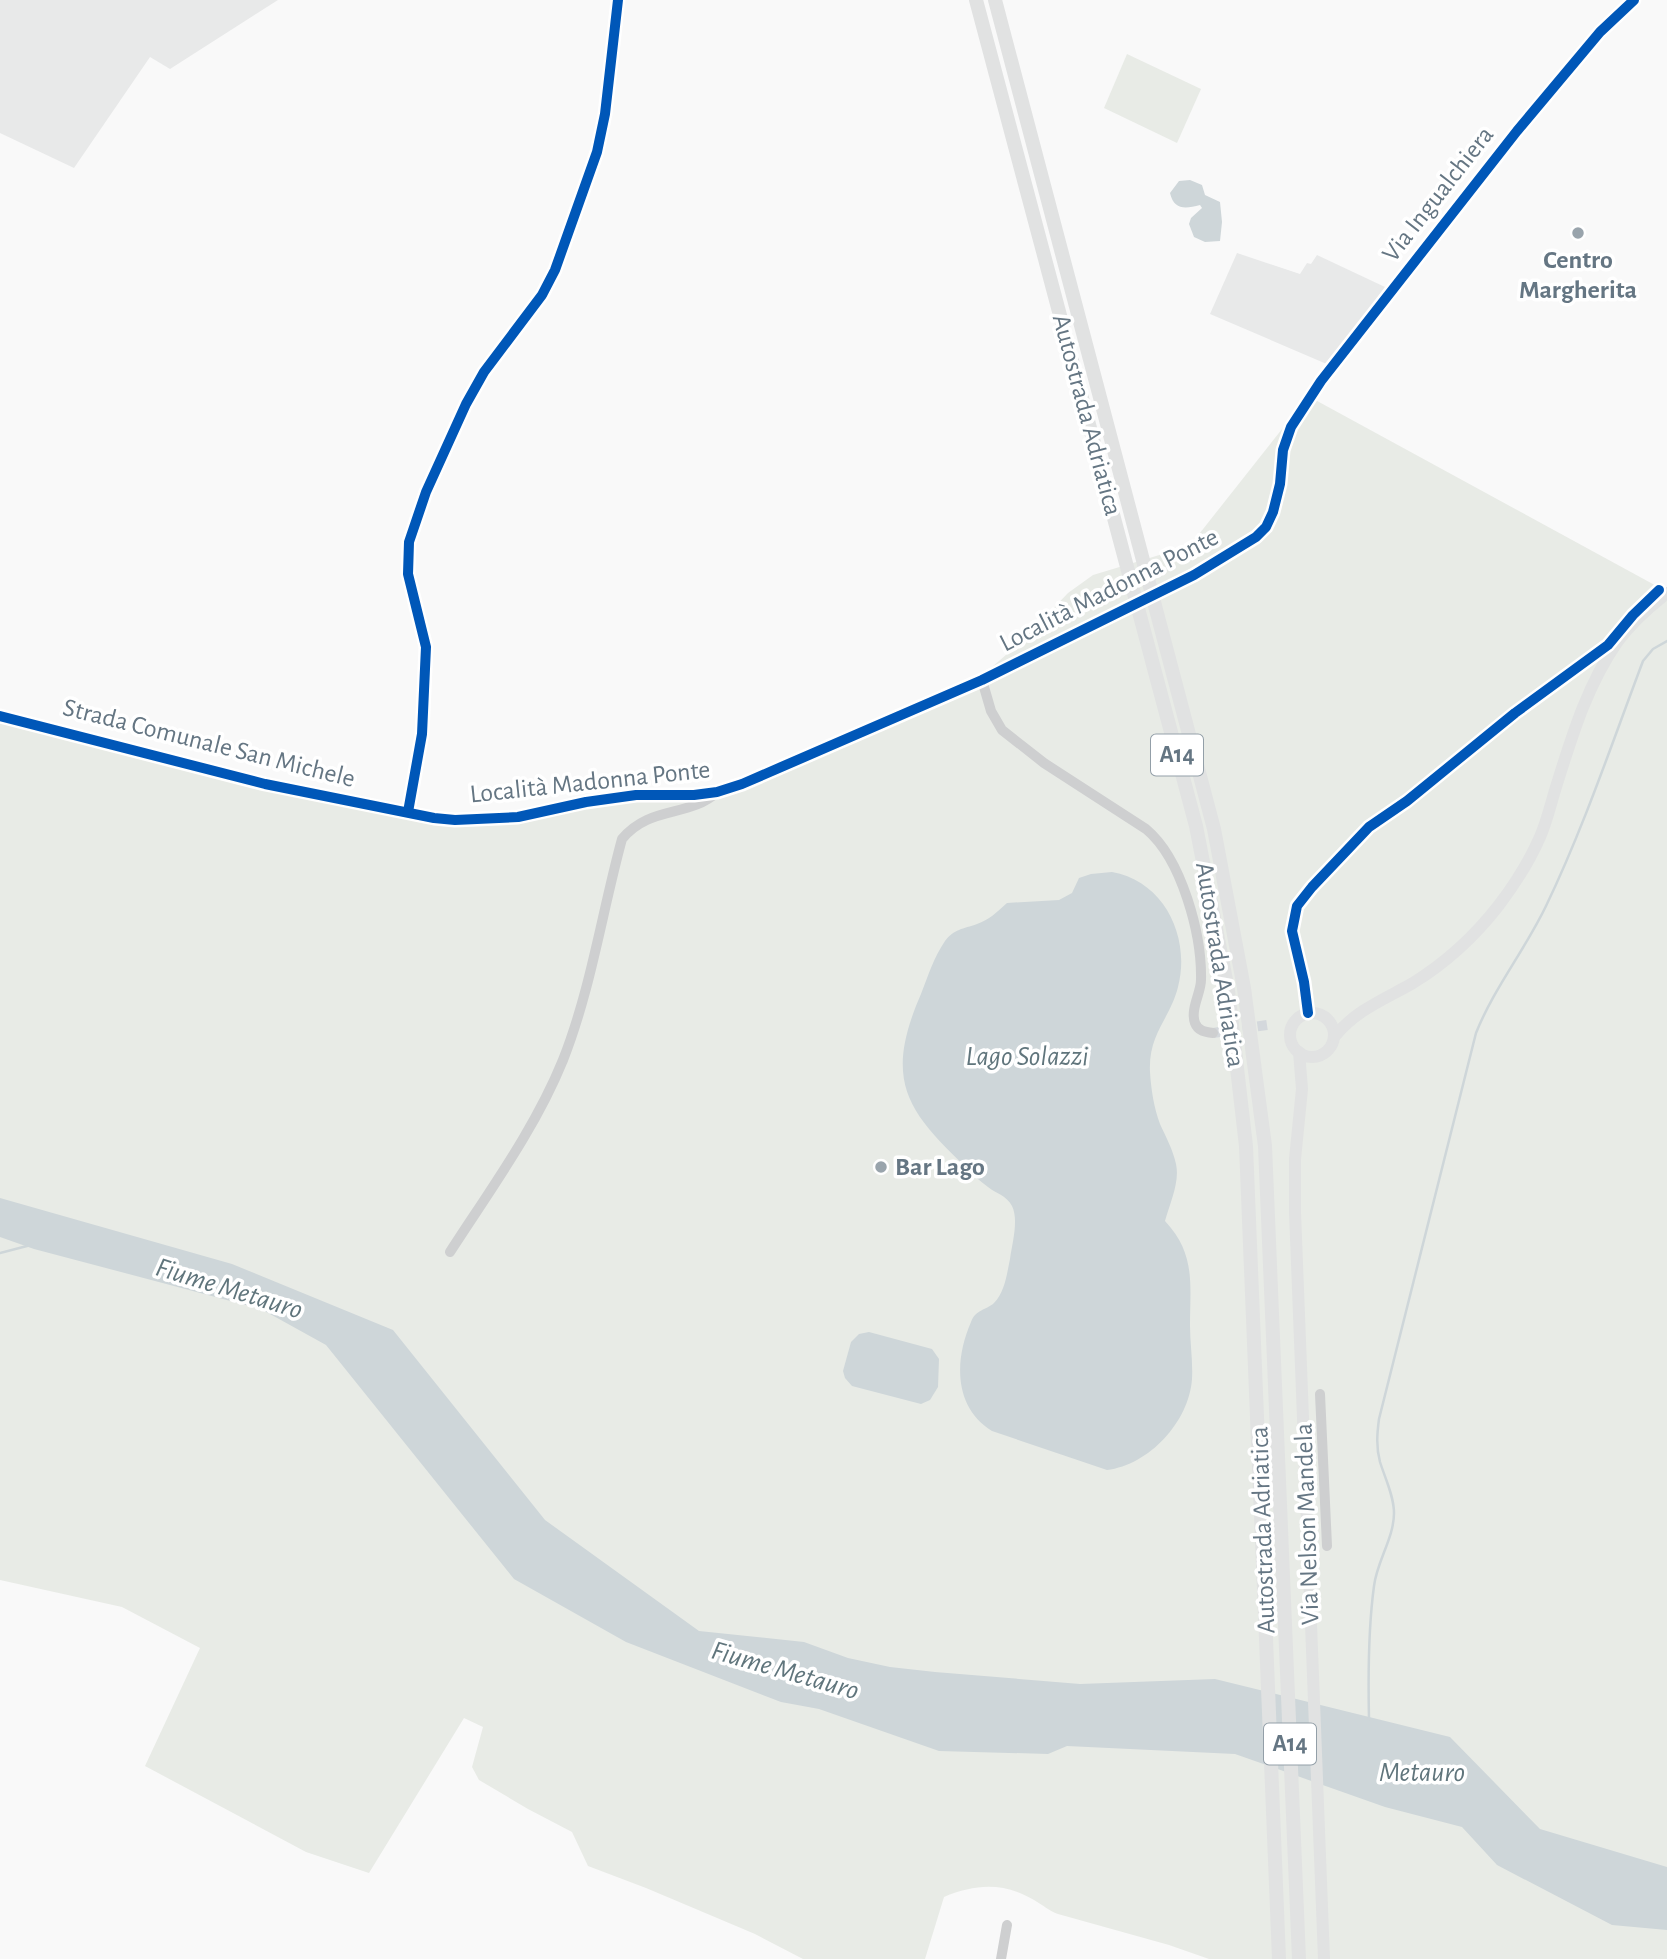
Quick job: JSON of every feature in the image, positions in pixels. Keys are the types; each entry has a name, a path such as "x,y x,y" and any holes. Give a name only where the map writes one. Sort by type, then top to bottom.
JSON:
{"highway":[{"name":"Autostrada Adriatica","path":"976,0 1196,826 1228,990 1246,1146 1279,1959"},
{"name":"Autostrada Adriatica","path":"995,0 1214,829 1244,988 1265,1146 1298,1959"}],"main road":[{"path":"1335,1036 1333,1025 1326,1017 1317,1013 1308,1013 1298,1018 1291,1027 1292,1044 1299,1052 1308,1057 1319,1056 1332,1046 1335,1036 1346,1021 1451,957 1477,932 1499,905 1522,872 1541,835 1572,738 1596,678 1618,641 1663,591"},
{"path":"1326,1017 1360,1011"},
{"name":"Via Nelson Mandela","path":"1299,1052 1303,1089 1295,1159 1295,1212 1324,1959"},
{"name":"Via Nelson Mandela","path":"1303,1089 1319,1056"}],"street":[{"path":"408,812 422,734 426,660 426,647 408,574 409,542 426,492 466,404 484,372 542,295 555,270 597,152 605,114 618,0"},
{"name":"Via Ingualchiera","path":"1291,427 1321,380 1511,139 1600,32 1634,0"},
{"name":"Località Madonna Ponte","path":"408,812 455,820 518,817 586,802 636,795 694,795 717,792 742,784 982,680 1194,575 1255,537 1265,527 1273,512 1280,484 1283,450 1291,427"},
{"path":"1308,1013 1302,971 1292,931 1297,906 1312,887 1369,827 1407,801 1515,713 1608,645 1633,615 1663,591"},
{"path":"982,680 991,710 1002,730 1044,763 1137,822 1156,838 1168,855 1192,916 1200,952 1202,983 1194,1015 1196,1024 1199,1029 1213,1033"},
{"name":"Strada Comunale San Michele","path":"0,716 265,784 408,812"},
{"name":"Località Madonna Ponte","path":"450,1252 531,1126 564,1058 583,997 622,839 631,828 643,820 696,805 717,792"},
{"path":"1320,1394 1327,1546"},
{"path":"1001,1959 1007,1924"}],"shaded area":[{"path":"0,0 278,0 170,69 150,57 74,168 0,133"},
{"path":"1127,54 1201,89 1177,143 1104,108"},
{"path":"1237,253 1300,274 1307,263 1311,264 1317,255 1385,287 1329,365 1210,314"},
{"path":"1308,396 1662,589 1667,597 1667,1959 1209,1959 1058,1914 1011,1890 978,1887 944,1897 925,1959 803,1959 755,1934 588,1866 572,1832 479,1780 472,1767 483,1727 464,1718 369,1873 306,1852 145,1766 200,1648 122,1607 0,1580 0,718 245,778 459,823 581,801 731,789 977,680 1022,641 1068,593 1093,575 1176,550 1196,538"}],"water":[{"path":"1190,180 1202,185 1205,195 1220,202 1220,241 1205,242 1194,237 1189,224 1191,218 1202,208 1200,205 1181,207 1172,199 1170,193 1179,181"},
{"name":"Lago Solazzi","path":"1112,872 1130,877 1159,899 1177,931 1180,949 1178,987 1152,1047 1150,1072 1156,1112 1177,1171 1176,1185 1165,1221 1175,1233 1187,1258 1192,1379 1183,1411 1164,1439 1138,1460 1107,1470 992,1431 979,1421 970,1409 961,1382 960,1367 965,1337 973,1318 998,1299 1003,1288 1013,1239 1014,1212 1007,1199 978,1179 929,1129 907,1091 903,1071 904,1049 910,1024 934,960 948,937 985,920 1007,903 1059,900 1072,893 1079,878"},
{"path":"0,1198 232,1264 393,1330 545,1520 699,1631 804,1642 848,1658 890,1667 935,1672 1080,1684 1215,1679 1450,1737 1540,1829 1667,1867 1667,1930 1612,1925 1497,1865 1462,1827 1385,1807 1235,1754 1067,1746 1048,1754 939,1751 819,1709 781,1702 626,1642 514,1579 326,1345 261,1309 34,1249 0,1237"},
{"path":"869,1332 932,1349 939,1359 938,1387 930,1400 921,1404 852,1386 843,1371 851,1342 859,1334"}],"waterway":[{"path":"1369,1719 1369,1652 1374,1586 1394,1513 1379,1456 1379,1419 1476,1033 1483,1016 1538,922 1560,876 1643,661 1653,649 1667,641"},
{"path":"0,1253 27,1246"}],"tunnel":[{"path":"1213,1033 1267,1025"}],"cycle path":[{"path":"408,812 422,734 426,647 408,574 409,542 426,492 466,404 484,372 542,295 555,270 597,152 605,114 618,0"},
{"path":"0,716 265,784 455,820 518,817 586,802 636,795 694,795 717,792 742,784 982,680 1194,575 1256,537 1266,527 1273,512 1280,484 1283,450 1291,427 1321,381 1517,131 1600,32 1634,0"},
{"path":"1308,1013 1292,931 1297,906 1312,887 1369,827 1407,801 1515,713 1608,645 1659,590"}],"place":[{"name":"Centro Margherita","path":"1578,233"},
{"name":"Bar Lago","path":"881,1167"}],"water label":[{"name":"Fiume Metauro","path":"229,1289"},
{"name":"Fiume Metauro","path":"785,1671"},
{"name":"Metauro","path":"1422,1773"}]}
